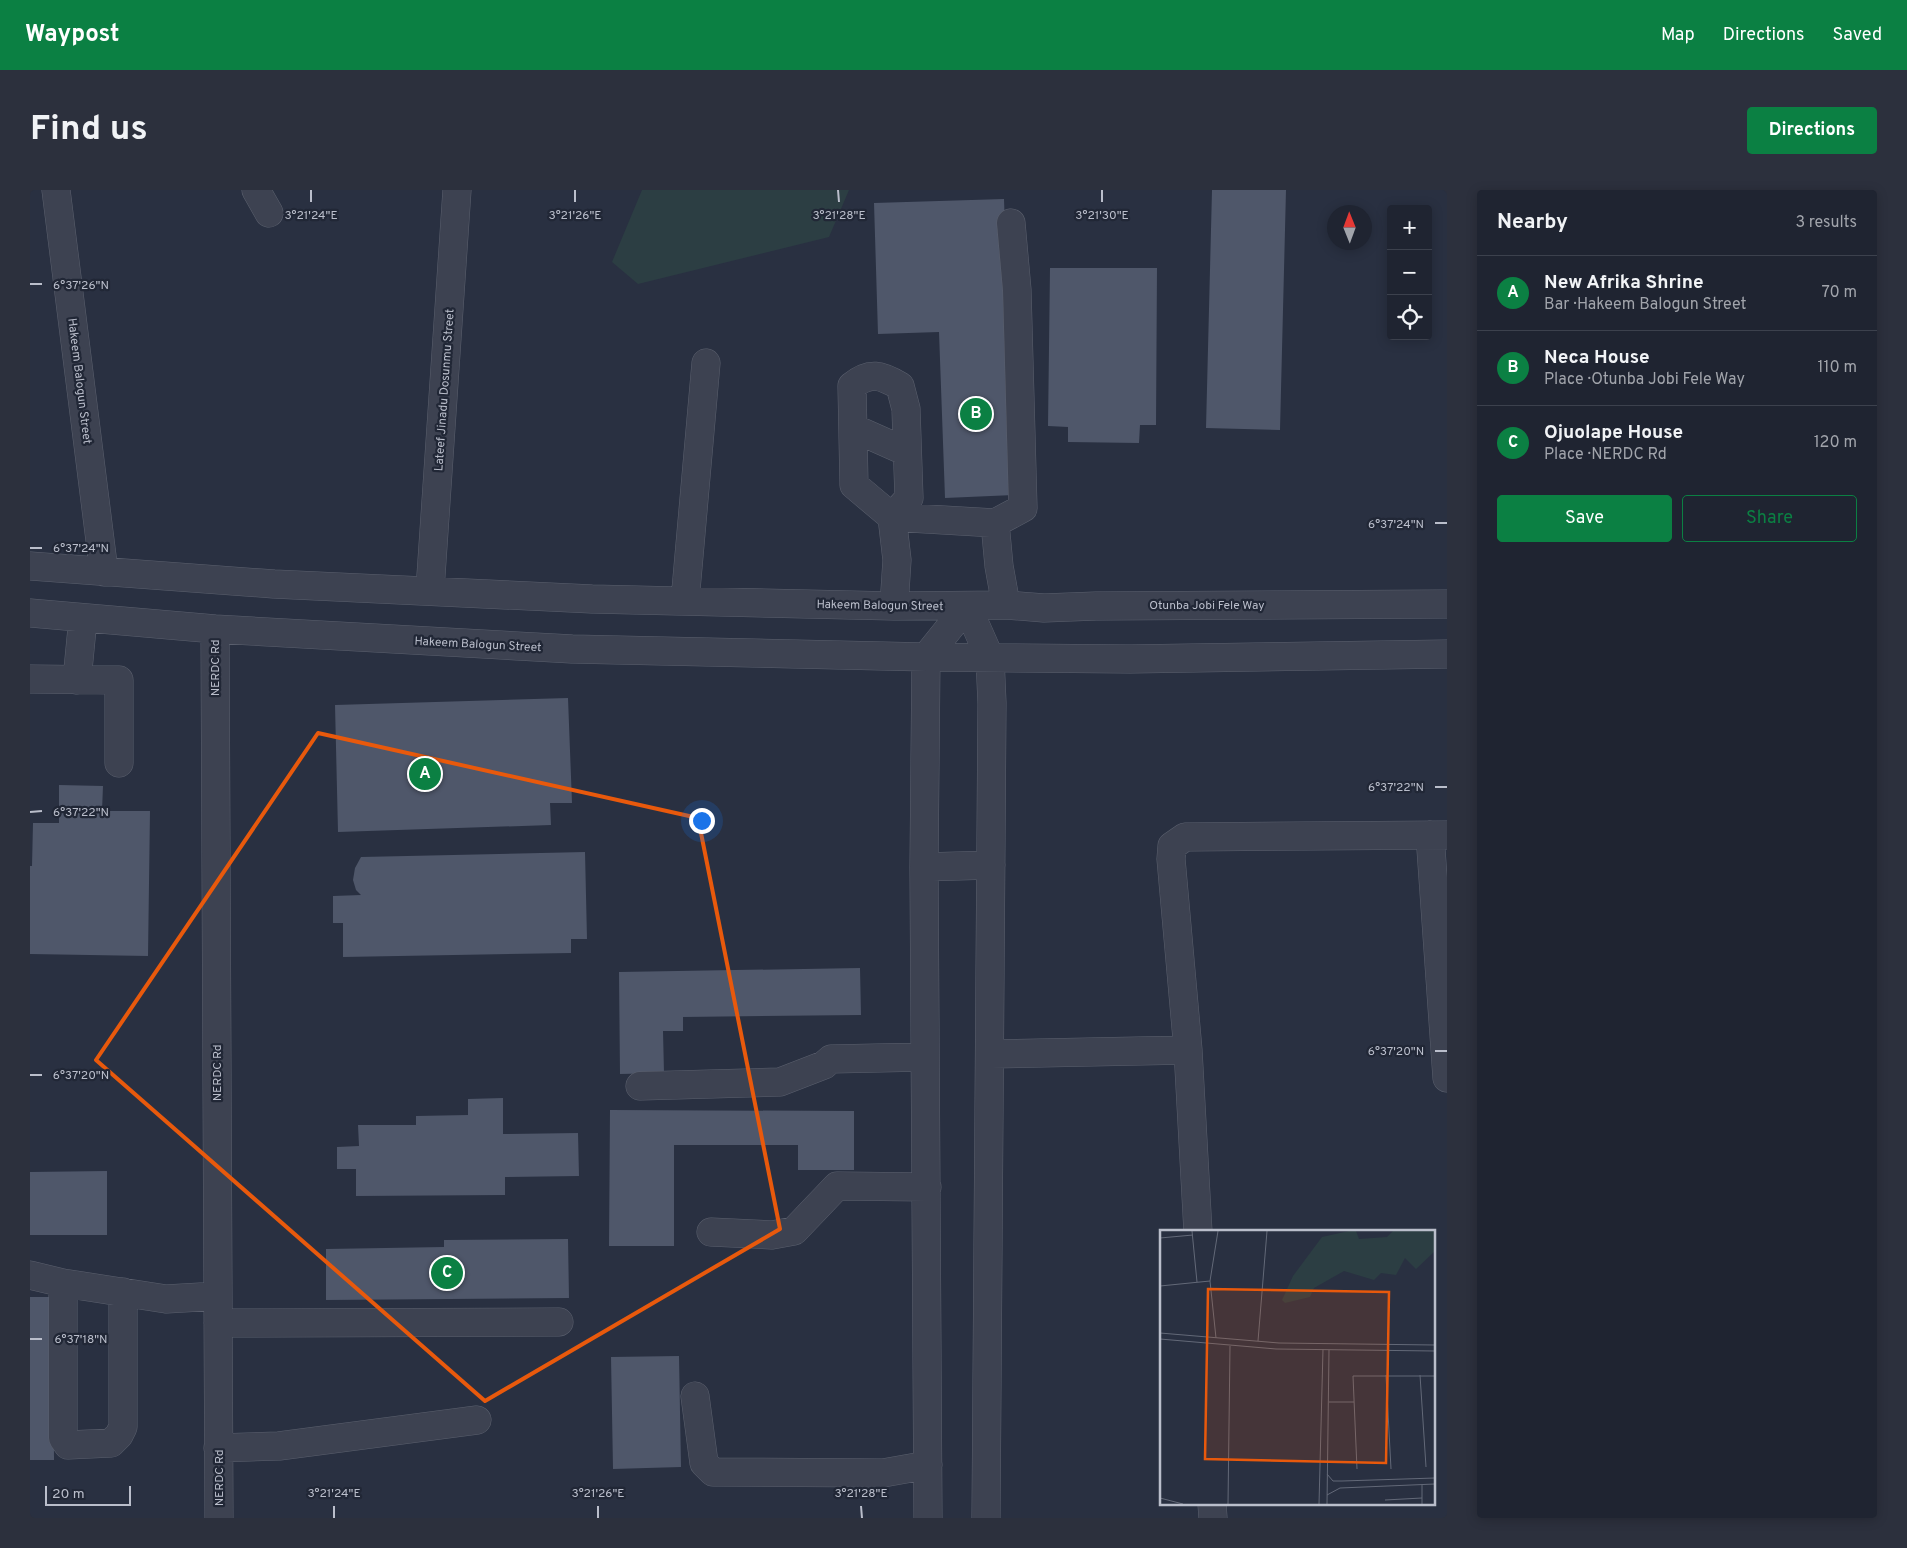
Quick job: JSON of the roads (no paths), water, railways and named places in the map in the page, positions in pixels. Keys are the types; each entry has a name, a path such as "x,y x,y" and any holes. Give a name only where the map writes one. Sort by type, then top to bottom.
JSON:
{"street":[{"name":"Hakeem Balogun Street","path":"56,190 104,572"},
{"name":"Lateef Jinadu Dosunmu Street","path":"430,590 457,190"},
{"path":"894,606 897,560 892,518 909,498 906,408 900,386 884,376 863,377 852,386 854,485 892,518 995,523 1023,508 1017,290 1011,223"},
{"path":"685,601 706,363"},
{"path":"853,428 907,452"},
{"path":"995,523 999,566 1006,605"},
{"name":"Hakeem Balogun Street","path":"30,566 274,584 592,599 967,606"},
{"name":"Otunba Jobi Fele Way","path":"967,606 1006,605 1044,608 1447,604"},
{"path":"928,1518 924,867 926,657 967,606 990,658 992,703 991,1054 986,1518"},
{"name":"Hakeem Balogun Street","path":"30,613 215,629 572,649 990,658"},
{"path":"77,680 83,618"},
{"name":"NERDC Rd","path":"215,629 219,1518"},
{"path":"990,658 1447,654"},
{"path":"30,680 119,680 119,762"},
{"path":"1198,1230 1188,1050 1171,860 1172,846 1185,837 1438,835 1447,1078"},
{"path":"924,867 991,866"},
{"path":"991,1054 1188,1050"},
{"path":"640,1086 780,1082 824,1065 831,1060 925,1057"},
{"path":"711,1232 772,1235 794,1231 837,1186 926,1187"},
{"path":"30,1275 63,1283 166,1299 218,1296"},
{"path":"63,1283 63,1438 68,1445 111,1443 119,1435 123,1427 123,1292"},
{"path":"218,1323 559,1322"},
{"path":"695,1396 704,1463 713,1472 883,1473 928,1465"},
{"path":"218,1448 279,1446 476,1420"}],"place":[{"name":"Neca House","path":"976,414"},
{"name":"New Afrika Shrine","path":"425,774"},
{"name":"Ojuolape House","path":"447,1273"}]}
